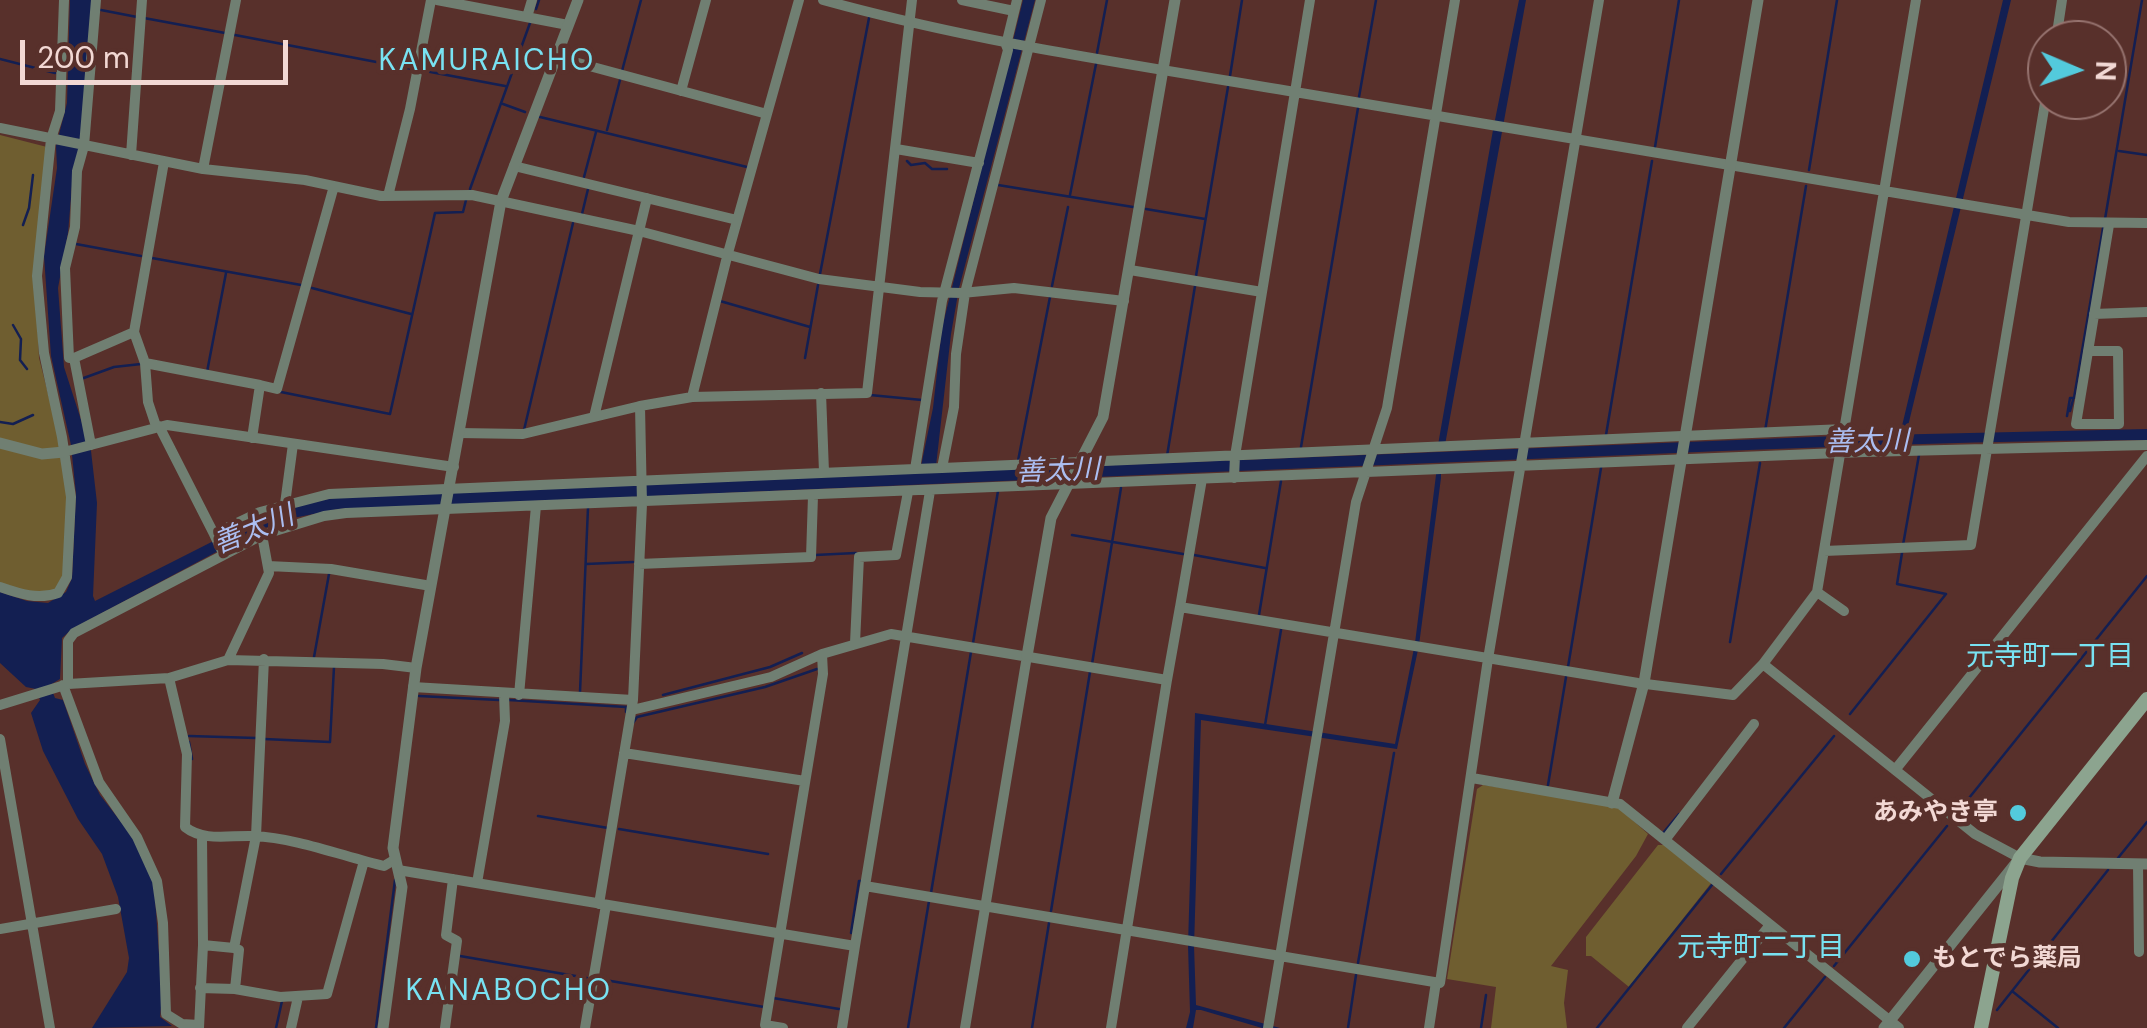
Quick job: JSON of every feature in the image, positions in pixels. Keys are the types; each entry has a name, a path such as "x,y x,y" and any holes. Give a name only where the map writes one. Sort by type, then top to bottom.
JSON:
{"main road":[{"path":"1981,1028 2012,878 2020,858 2147,699"}],"street":[{"path":"0,587 47,597 58,592 66,577 71,497 66,451 44,353 37,276 52,140 60,111 64,0"},
{"path":"96,0 75,227 64,268 69,358 134,332"},
{"path":"131,156 142,0"},
{"path":"203,169 236,0"},
{"path":"388,196 434,0 568,25"},
{"path":"527,17 532,0"},
{"path":"383,1028 402,887 396,865 416,668 502,201 578,0"},
{"path":"682,91 706,0"},
{"path":"692,397 799,0"},
{"path":"823,0 1009,45 2026,214 2109,225 2147,223"},
{"path":"459,433 523,434 692,397 866,392 912,0"},
{"path":"915,469 947,294 1016,6 962,0"},
{"path":"942,468 954,407 963,293 1041,0"},
{"path":"965,1028 1046,534 1067,483 1104,416 1176,0"},
{"path":"1234,476 1310,0"},
{"path":"1268,1025 1356,502 1387,408 1455,0"},
{"path":"864,886 1440,983 1488,660 1599,0"},
{"path":"1612,803 1644,683 1758,0"},
{"path":"1180,607 1488,660 1733,695 1763,664 1818,592 1916,0"},
{"path":"556,58 767,114"},
{"path":"1824,551 1971,544 2042,120"},
{"path":"0,128 203,169 388,196 472,195 639,231 818,278 947,294 1014,288 1124,302"},
{"path":"896,150 979,163"},
{"path":"164,162 134,332 146,362 148,402 223,552"},
{"path":"514,166 737,220"},
{"path":"146,362 277,388 334,186"},
{"path":"594,417 647,198"},
{"path":"2088,350 2118,351 2118,424 2076,424 2088,350 2109,225"},
{"path":"1130,270 1262,292"},
{"path":"2094,314 2147,312"},
{"path":"74,358 90,446"},
{"path":"252,438 260,385"},
{"path":"821,393 824,472"},
{"path":"585,1028 632,705 642,501 640,406"},
{"path":"0,443 42,454 90,446 158,426 454,467"},
{"path":"2073,444 2074,426"},
{"path":"214,535 285,504 329,494 1844,430"},
{"path":"285,504 293,444"},
{"path":"202,836 199,1026 177,1025 166,1014 161,896 154,869 99,782 63,685 70,637 223,552 324,516 1234,476 2073,444 2147,445"},
{"path":"1895,770 2147,456"},
{"path":"1110,1028 1202,479"},
{"path":"842,1028 930,490"},
{"path":"856,643 859,557 896,555 908,492"},
{"path":"639,564 811,557 813,496"},
{"path":"520,695 536,506"},
{"path":"228,660 270,573 262,535"},
{"path":"268,566 331,569 432,586"},
{"path":"1818,592 1844,612"},
{"path":"414,687 632,705 771,677 822,654 882,635 1167,680"},
{"path":"784,1028 762,1026 806,781 822,654"},
{"path":"234,948 256,836 264,659"},
{"path":"0,706 63,685 169,678 228,660 416,668"},
{"path":"1763,664 1975,834 2020,858 2040,862 2143,864 2139,952"},
{"path":"169,678 186,754 185,827 196,836 256,836 299,843 384,866 396,865 453,879 854,946"},
{"path":"476,883 504,721 504,694"},
{"path":"1665,840 1754,724"},
{"path":"0,738 50,1028"},
{"path":"624,753 806,781"},
{"path":"1472,778 1620,804 1891,1026 2020,858"},
{"path":"200,988 298,997 328,994 364,861"},
{"path":"445,1028 458,941 446,935 453,879"},
{"path":"0,929 116,908"},
{"path":"1687,1028 1770,925"},
{"path":"203,945 239,950 235,989"},
{"path":"1429,1028 1436,982"},
{"path":"291,1028 298,997"}],"shaded area":[{"path":"0,135 47,147 36,292 39,358 59,437 68,497 63,577 56,591 24,592 0,584"},
{"path":"1483,785 1619,808 1648,834 1636,856 1551,966 1568,970 1564,1003 1567,1028 1491,1028 1496,987 1447,979 1477,789"},
{"path":"1658,845 1665,845 1712,882 1629,987 1586,956 1586,937"}],"water":[{"name":"善太川","path":"70,0 93,0 82,139 73,174 58,288 64,367 91,451 97,503 95,601 261,517 300,504 345,496 1837,436 2147,429 2147,440 1801,448 339,509 288,519 250,534 72,629 62,638 60,679 50,685 55,698 63,700 100,795 132,836 154,883 160,1017 172,1026 92,1028 127,972 129,958 118,897 102,854 78,819 43,751 31,713 40,700 36,689 26,687 0,663 0,592 48,603 66,592 72,578 76,494 71,445 51,356 44,256 57,168 56,146 67,103"},
{"path":"1023,0 1035,0 959,288 936,466 921,466 933,408 942,328"},
{"path":"1519,0 1526,0 1445,445 1438,445 1493,130"},
{"path":"2003,0 2011,0 1908,426 1902,426"},
{"path":"1437,467 1441,468 1441,478 1419,645 1397,749 1201,720 1194,946 1196,1005 1280,1028 1262,1028 1196,1010 1193,1028 1186,1028 1190,1012 1188,945 1195,713 1395,744 1415,643"}],"waterway":[{"path":"536,9 539,0"},
{"path":"622,71 641,0"},
{"path":"1097,53 1107,0"},
{"path":"1230,76 1242,0"},
{"path":"1359,97 1376,0"},
{"path":"1655,147 1679,0"},
{"path":"1809,170 1837,0"},
{"path":"2105,219 2142,0"},
{"path":"101,10 137,17"},
{"path":"144,18 225,33"},
{"path":"820,274 869,18"},
{"path":"470,189 530,23"},
{"path":"235,35 413,69"},
{"path":"0,59 55,73"},
{"path":"1070,195 1096,64"},
{"path":"420,70 505,86"},
{"path":"607,130 620,80"},
{"path":"1196,276 1228,87"},
{"path":"503,104 525,112"},
{"path":"1301,447 1358,108"},
{"path":"540,117 747,167"},
{"path":"584,177 596,132"},
{"path":"2119,151 2147,155"},
{"path":"907,161 911,165 925,163 932,169 947,169"},
{"path":"1606,435 1652,161"},
{"path":"23,225 33,175"},
{"path":"998,185 1133,207"},
{"path":"1765,431 1806,186"},
{"path":"582,214 588,189"},
{"path":"281,392 390,414 435,213 463,212 466,200"},
{"path":"1052,286 1068,207"},
{"path":"1146,209 1205,219"},
{"path":"524,430 573,223"},
{"path":"2067,416 2070,398 2074,398 2103,228"},
{"path":"76,244 141,256"},
{"path":"152,258 301,285"},
{"path":"207,372 226,273"},
{"path":"805,358 818,285"},
{"path":"1167,456 1195,286"},
{"path":"312,288 411,314"},
{"name":"善太川","path":"1018,461 1050,297"},
{"path":"720,301 810,327"},
{"path":"13,325 21,339 20,360 27,369"},
{"path":"81,379 114,367 141,364"},
{"path":"870,395 922,400"},
{"path":"2070,411 2073,400"},
{"path":"0,422 13,424 33,415"},
{"name":"善太川","path":"1903,545 1919,455"},
{"path":"1730,642 1760,463"},
{"path":"1568,667 1601,468"},
{"path":"1259,615 1281,481"},
{"path":"1092,664 1121,488"},
{"path":"973,643 998,491"},
{"path":"580,692 588,508"},
{"path":"1072,535 1183,554"},
{"path":"815,555 856,553"},
{"path":"1850,714 1946,594 1897,584 1902,553"},
{"path":"1194,555 1265,568"},
{"path":"586,564 633,562"},
{"path":"314,657 329,574"},
{"path":"2095,641 2147,576"},
{"path":"1265,725 1281,630"},
{"path":"1961,808 2092,645"},
{"path":"931,893 971,652"},
{"path":"663,695 770,667 802,653"},
{"path":"264,739 330,742 334,667"},
{"path":"633,723 637,717 765,687 817,669"},
{"path":"1051,911 1090,672"},
{"path":"1548,785 1566,677"},
{"path":"419,696 499,700"},
{"path":"509,700 626,707 626,712"},
{"path":"189,736 256,738"},
{"path":"1721,874 1834,736"},
{"path":"189,742 192,759"},
{"path":"1358,963 1394,753"},
{"path":"1663,833 1679,814"},
{"path":"538,816 608,828"},
{"path":"2118,858 2147,822"},
{"path":"1834,966 1947,826"},
{"path":"619,829 768,854"},
{"path":"1997,1010 2108,870"},
{"path":"376,1028 395,880"},
{"path":"851,933 862,881"},
{"path":"1597,1028 1712,885"},
{"path":"908,1028 929,901"},
{"path":"1032,1028 1049,923"},
{"path":"460,956 587,978"},
{"path":"1348,1028 1356,975"},
{"path":"1784,1028 1825,977"},
{"path":"599,979 764,1007"},
{"path":"2012,991 2058,1028"},
{"path":"1481,1028 1486,995"},
{"path":"773,998 839,1009"},
{"path":"276,1028 282,1001"}],"place":[{"name":"あみやき亭","path":"2018,813"},
{"name":"もとでら薬局","path":"1912,959"}],"district":[{"name":"KAMURAICHO","path":"487,62"},
{"name":"元寺町一丁目","path":"2050,658"},
{"name":"元寺町二丁目","path":"1761,949"},
{"name":"KANABOCHO","path":"509,992"}]}
